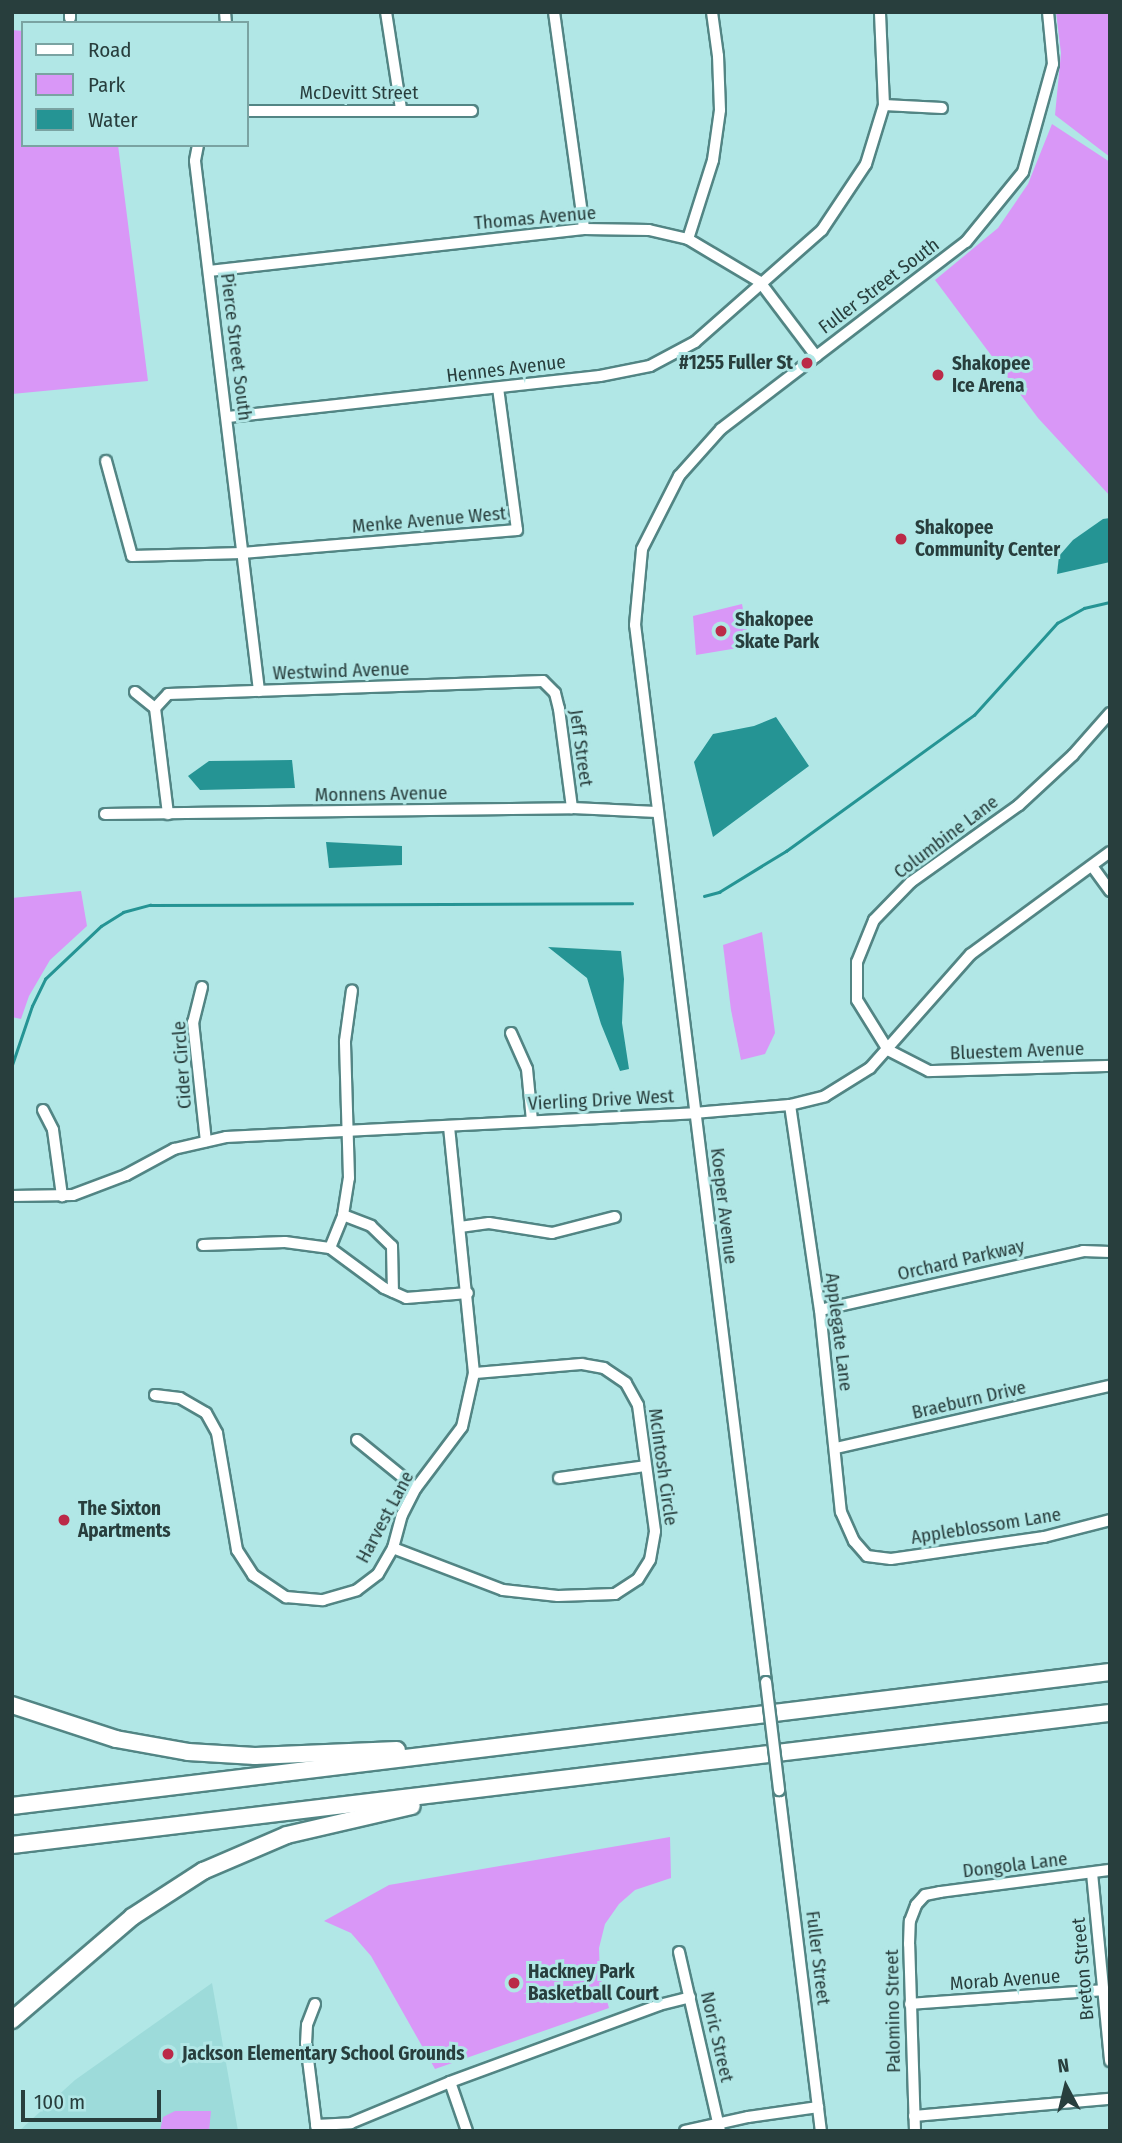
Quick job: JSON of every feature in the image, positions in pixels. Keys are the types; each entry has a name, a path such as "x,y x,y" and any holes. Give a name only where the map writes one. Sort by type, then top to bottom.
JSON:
{"highway":[{"path":"12,1806 1110,1672"},
{"path":"12,1704 116,1739 188,1752 255,1756 430,1748 480,1749"},
{"path":"12,1845 1110,1713"},
{"path":"12,2020 132,1917 177,1885 231,1856 315,1827 494,1787"}],"street":[{"path":"386,12 401,109"},
{"path":"554,12 584,229"},
{"path":"688,239 713,159 720,110 718,56 712,12"},
{"name":"Hennes Avenue","path":"228,417 600,376 650,366 695,342 822,230 866,164 884,105 880,12"},
{"name":"Fuller Street South","path":"635,625 642,550 679,476 721,429 966,242 1023,172 1053,64 1048,12"},
{"path":"884,105 942,108"},
{"name":"McDevitt Street","path":"248,111 472,111"},
{"name":"Pierce Street South","path":"198,147 195,161 259,691"},
{"name":"Thomas Avenue","path":"209,271 584,229 649,230 688,239 760,282 816,356"},
{"name":"Menke Avenue West","path":"242,552 517,530 499,388"},
{"path":"106,461 132,556 242,552"},
{"name":"Koeper Avenue","path":"635,625 779,1790"},
{"name":"Westwind Avenue","path":"155,708 168,694 543,681 555,693"},
{"path":"135,692 155,708 168,814"},
{"name":"Jeff Street","path":"555,693 572,808"},
{"name":"Columbine Lane","path":"888,1050 857,1000 857,962 874,920 911,882 1019,805 1073,755 1110,713"},
{"name":"Monnens Avenue","path":"105,814 572,808 657,812"},
{"name":"Vierling Drive West","path":"12,1196 62,1196 109,1182 174,1149 206,1141 694,1112 790,1105 825,1096 870,1068 971,954 1110,852"},
{"path":"1092,866 1110,891"},
{"name":"Cider Circle","path":"202,987 193,1022 206,1141"},
{"path":"330,1248 343,1214 349,1178 345,1041 352,990"},
{"path":"511,1033 527,1069 532,1121"},
{"name":"Bluestem Avenue","path":"888,1050 929,1071 1110,1066"},
{"name":"Applegate Lane","path":"790,1105 820,1310 841,1513 854,1541 867,1556"},
{"path":"43,1110 53,1130 62,1196"},
{"name":"Harvest Lane","path":"155,1395 180,1398 206,1413 217,1433 237,1550 253,1575 286,1597 323,1600 357,1590 378,1574 393,1548 402,1515 416,1488 463,1427 474,1373 468,1293 449,1127"},
{"path":"343,1214 371,1226 392,1247 393,1293"},
{"path":"460,1227 489,1223 552,1233 615,1217"},
{"path":"203,1245 285,1242 330,1248 393,1293 406,1298 468,1293"},
{"name":"Orchard Parkway","path":"820,1310 1083,1251 1110,1252"},
{"name":"McIntosh Circle","path":"393,1548 502,1590 558,1597 615,1594 638,1579 650,1560 655,1531 638,1405 626,1383 604,1368 582,1364 474,1373"},
{"name":"Braeburn Drive","path":"836,1448 1110,1386"},
{"path":"357,1440 416,1488"},
{"path":"559,1478 645,1466"},
{"name":"Appleblossom Lane","path":"867,1556 891,1559 1044,1537 1110,1520"},
{"name":"Fuller Street","path":"779,1790 821,2131"},
{"name":"Dongola Lane","path":"925,1895 1110,1870"},
{"name":"Breton Street","path":"1092,1873 1110,2061"},
{"name":"Palomino Street","path":"915,2131 910,1921 916,1905 925,1895"},
{"name":"Noric Street","path":"679,1952 719,2126"},
{"name":"Morab Avenue","path":"910,2004 1103,1990"},
{"path":"315,2004 307,2025 306,2043 316,2128 351,2123 450,2082 659,2005 690,1997"},
{"path":"450,2082 467,2131"},
{"path":"914,2116 1110,2099"},
{"path":"685,2131 818,2107"}],"shaded area":[{"name":"Jackson Elementary School Grounds","path":"212,1983 238,2131 19,2131 75,2080"}],"green space":[{"path":"1056,12 1110,12 1110,157 1055,115 1061,53"},
{"path":"12,30 21,31 21,147 118,147 148,381 12,394"},
{"path":"1052,124 1110,162 1110,496 1038,418 935,280 998,228 1028,184"},
{"name":"Shakopee Skate Park","path":"742,604 750,646 696,655 693,616"},
{"path":"81,891 87,926 50,960 29,996 21,1019 12,1017 12,898"},
{"path":"762,932 775,1033 765,1054 741,1060 731,1010 723,945"},
{"path":"670,1837 671,1878 635,1890 619,1904 605,1924 599,1948 600,1976 609,2008 435,2069 371,1956 351,1933 324,1921 389,1885"},
{"path":"175,2111 211,2111 209,2131 160,2131 163,2117"}],"water":[{"path":"1110,518 1110,562 1057,574 1059,556 1073,540 1103,519"},
{"path":"776,717 809,766 713,837 694,762 713,734 754,726"},
{"path":"292,760 295,788 200,790 188,776 209,761"},
{"path":"326,842 402,846 402,865 329,868"},
{"path":"548,947 621,951 624,979 622,1023 629,1069 620,1071 601,1024 587,978"}],"waterway":[{"path":"704,896 719,892 786,851 974,715 1057,623 1084,608 1110,602"},
{"path":"12,1065 32,1006 45,979 101,926 123,912 150,905 632,903"}],"place":[{"name":"#1255 Fuller St","path":"807,363"},
{"name":"Shakopee Ice Arena","path":"938,375"},
{"name":"Shakopee Community Center","path":"901,539"},
{"name":"Shakopee Skate Park","path":"721,631"},
{"name":"The Sixton Apartments","path":"64,1520"},
{"name":"Hackney Park Basketball Court","path":"514,1983"},
{"name":"Jackson Elementary School Grounds","path":"168,2054"}]}
